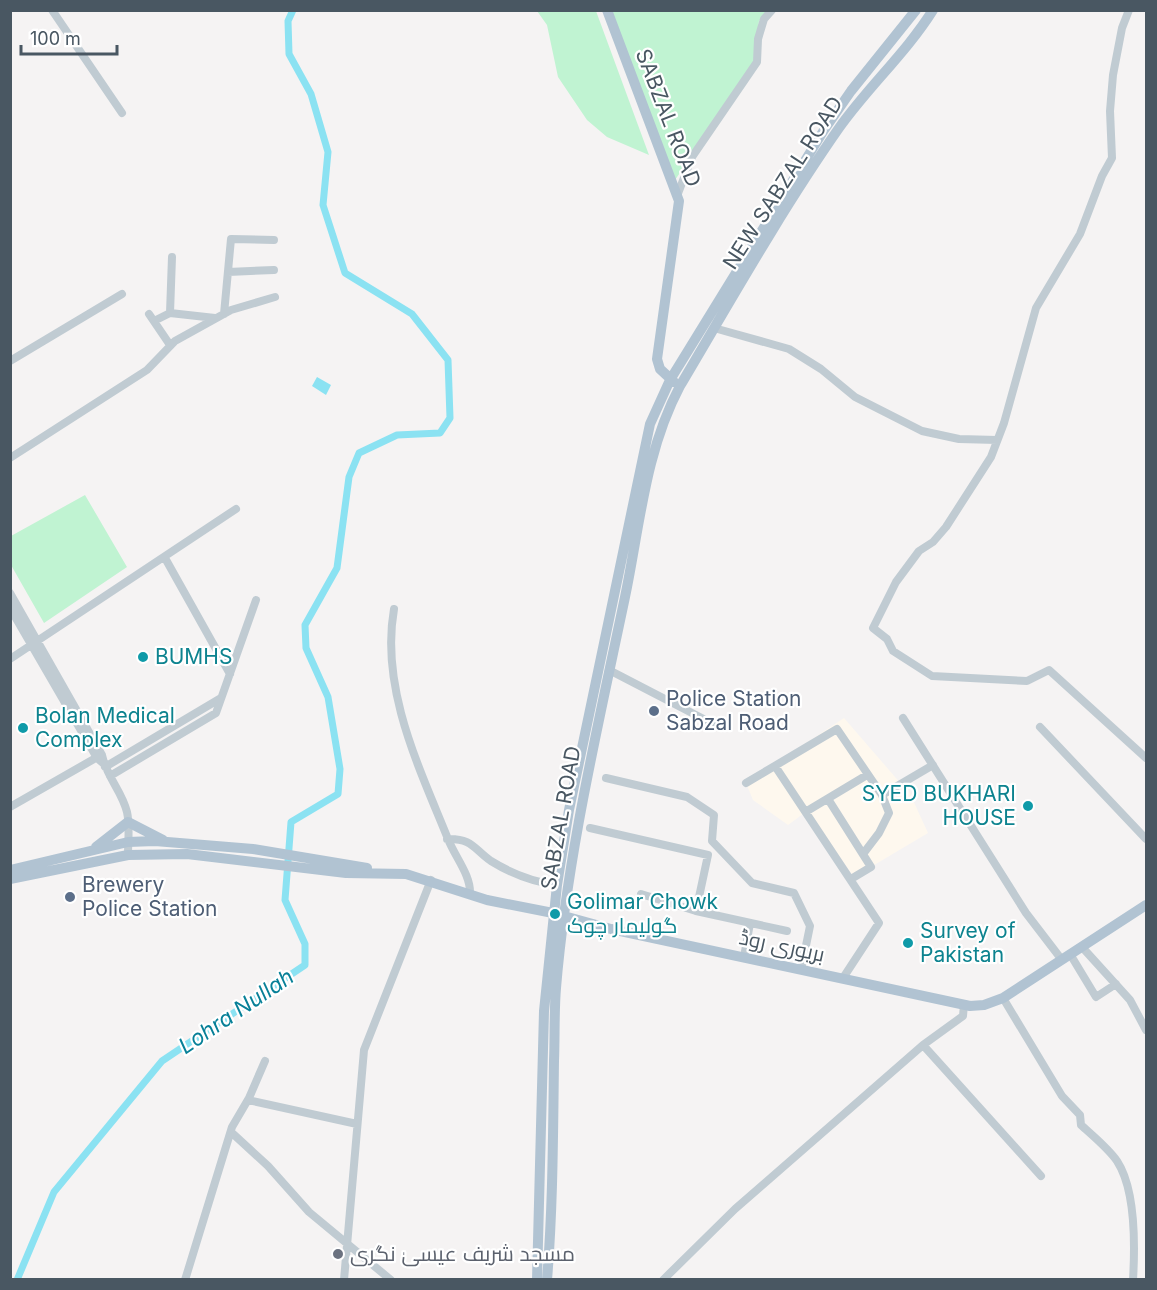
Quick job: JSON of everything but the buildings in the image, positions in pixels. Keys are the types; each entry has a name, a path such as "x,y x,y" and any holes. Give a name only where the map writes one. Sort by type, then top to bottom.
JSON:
{"main road":[{"name":"SABZAL ROAD","path":"607,10 677,195 679,214 657,358 660,369 675,383"},
{"name":"NEW SABZAL ROAD","path":"675,383 824,130 851,90 916,10"},
{"name":"NEW SABZAL ROAD","path":"675,383 714,328 834,135 875,80 918,32 933,10"},
{"name":"SABZAL ROAD","path":"537,1280 546,1172 559,914 556,885 600,689 609,670 638,517 659,429 675,383"},
{"name":"SABZAL ROAD","path":"559,914 580,815 600,689 650,424 675,383"},
{"path":"91,851 128,822 166,841"},
{"path":"10,870 128,842 166,841 252,854"},
{"name":"بریوری روڈ","path":"252,854 431,880 470,894 559,914 611,929 964,1004 984,1005 1003,998 1146,907"},
{"path":"10,879 128,855 252,854"},
{"name":"SABZAL ROAD","path":"546,1172 547,1280"}],"street":[{"path":"52,10 122,113"},
{"path":"677,195 692,157 757,62 758,39 764,19 772,10"},
{"path":"1129,10 1122,28 1113,75 1110,111 1112,158 1102,176 1080,234 1036,308 997,440 977,481 946,527 933,542 919,551 896,582 873,628 887,639 893,651 932,676 1027,681 1049,670 1146,758"},
{"path":"220,316 231,239 274,240"},
{"path":"170,313 172,257"},
{"path":"228,272 274,270"},
{"path":"10,361 122,294"},
{"path":"10,458 147,370 170,345 220,316 275,297"},
{"path":"170,345 152,317 170,313 220,316"},
{"path":"714,328 789,349 821,369 855,396 922,431 959,439 997,440"},
{"path":"10,659 36,644 236,509"},
{"path":"165,558 230,674"},
{"path":"10,593 124,802 128,822 128,855"},
{"path":"110,776 216,714 256,600"},
{"path":"10,608 36,644"},
{"path":"394,609 390,649 395,684 408,737 447,839 470,883 470,894"},
{"path":"609,670 719,727"},
{"path":"105,766 221,698"},
{"path":"903,718 1026,913 1066,957 1096,997 1116,984"},
{"path":"1041,728 1146,839"},
{"path":"746,783 837,729 882,795 890,813 863,855"},
{"path":"10,807 100,756"},
{"path":"882,795 933,765"},
{"path":"775,766 807,811 879,923 843,978"},
{"path":"807,811 867,775"},
{"path":"606,778 687,797 714,815 712,841 752,883 794,893 810,926 801,970"},
{"path":"828,799 871,867 851,879"},
{"path":"590,828 708,855 696,910"},
{"path":"447,839 473,843 490,860 531,881 556,885"},
{"path":"344,1280 364,1050 431,880"},
{"path":"641,894 696,910 787,931"},
{"path":"744,957 750,923"},
{"path":"1082,947 1130,1000 1146,1030"},
{"path":"1003,998 1062,1096 1080,1115 1081,1125 1116,1159 1125,1175 1135,1251 1133,1280"},
{"path":"663,1280 735,1209 923,1045 963,1016 964,1004"},
{"path":"923,1045 1041,1176"},
{"path":"185,1280 231,1132 265,1061"},
{"path":"248,1100 357,1124"},
{"path":"231,1132 268,1166 309,1212 347,1241 391,1280"}],"shaded area":[{"path":"844,718 902,785 906,785 928,833 854,877 807,811 788,825 753,800 746,783"}],"green space":[{"path":"537,11 596,11 649,155 607,137 587,120 558,77 547,25"},
{"path":"606,11 767,11 759,21 753,65 673,183"},
{"path":"85,495 127,567 44,623 11,565 11,536"}],"water":[{"path":"317,377 331,385 326,395 312,386"}],"waterway":[{"name":"Lohra Nullah","path":"17,1280 54,1192 162,1061 305,965 305,944 285,900 291,822 338,794 340,769 328,697 306,648 305,625 337,568 349,477 359,453 397,435 440,433 450,418 448,360 412,314 345,273 323,205 328,152 311,94 289,54 288,21 293,10"}],"place":[{"name":"BUMHS","path":"143,657"},
{"name":"Police Station Sabzal Road","path":"654,711"},
{"name":"Bolan Medical Complex","path":"23,728"},
{"name":"SYED BUKHARI HOUSE","path":"1028,806"},
{"name":"Brewery Police Station","path":"70,897"},
{"name":"Golimar Chowk گولیمار چوک","path":"555,914"},
{"name":"Survey of Pakistan","path":"908,943"},
{"name":"مسجد شریف عیسیٰ نگری","path":"338,1254"}]}
